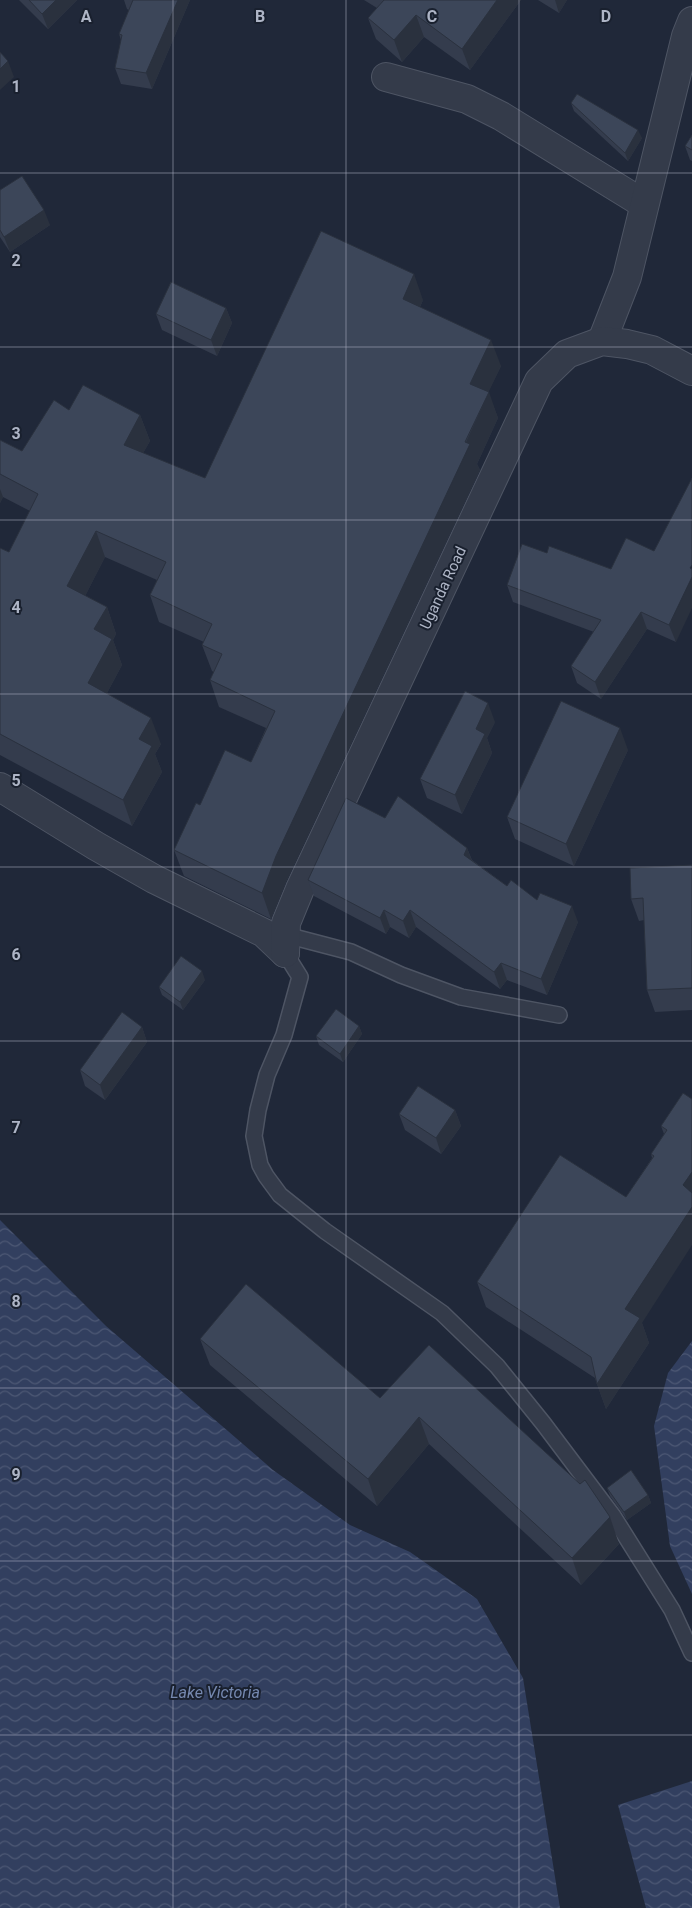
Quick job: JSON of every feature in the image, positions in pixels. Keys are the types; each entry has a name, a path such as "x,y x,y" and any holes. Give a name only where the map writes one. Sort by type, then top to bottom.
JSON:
{"street":[{"path":"602,342 627,277 686,36 692,21"},
{"path":"386,77 467,99 551,145 644,204"},
{"name":"Uganda Road","path":"286,944 286,923 300,890 539,381 567,354 602,342 627,344 652,350 692,371"},
{"path":"0,787 96,846 146,874 286,944"}],"lane":[{"path":"286,944 351,952 400,975 461,996 559,1015"},
{"path":"286,944 300,977 284,1035 267,1075 258,1110 254,1136 260,1165 266,1176 280,1195 325,1230 442,1313 497,1366 543,1423 613,1516 672,1610 692,1653"}],"water":[{"name":"Lake Victoria","path":"0,1220 106,1326 273,1470 350,1525 410,1552 477,1599 523,1678 560,1908 0,1908"},
{"path":"692,1341 692,1594 670,1546 654,1426 668,1373"},
{"path":"692,1781 692,1908 646,1908 618,1805"}],"building":[{"path":"29,0 56,0 42,14"},
{"path":"133,0 178,0 146,73 115,68 122,35 119,34"},
{"path":"384,0 497,0 462,49 416,15 394,40 368,18"},
{"path":"0,52 8,61 0,69"},
{"path":"577,94 638,130 625,153 571,103"},
{"path":"692,135 692,150 685,146"},
{"path":"22,176 44,210 4,237 0,230 0,190"},
{"path":"321,231 414,274 403,299 491,340 470,384 489,392 465,442 470,444 276,856 262,893 174,850 196,803 200,805 225,750 251,762 275,711 210,680 222,654 202,645 212,624 150,595 166,562 96,531 67,586 107,607 94,629 112,639 88,683 151,718 139,739 152,746 123,800 0,734 0,548 9,552 38,494 0,474 0,440 22,451 54,400 69,410 83,385 140,415 124,445 205,478"},
{"path":"171,282 226,308 211,340 156,314"},
{"path":"692,478 692,565 690,568 692,569 692,577 669,625 641,612 595,682 571,666 601,620 507,585 522,544 547,553 549,546 611,569 626,538 654,551"},
{"path":"465,691 488,703 476,729 485,734 455,795 420,779"},
{"path":"561,701 620,728 566,844 507,817"},
{"path":"398,796 467,848 464,855 507,886 511,880 537,900 540,893 572,906 541,979 501,963 494,972 410,910 403,921 384,910 380,918 308,880 346,798 385,818"},
{"path":"692,865 692,988 647,990 643,898 631,899 630,868"},
{"path":"181,956 202,971 180,1002 159,987"},
{"path":"336,1009 359,1026 340,1054 316,1036"},
{"path":"122,1012 142,1027 100,1085 80,1070"},
{"path":"418,1086 455,1110 436,1138 399,1114"},
{"path":"683,1093 692,1099 692,1172 683,1185 692,1193 692,1207 625,1309 640,1318 597,1384 591,1357 477,1282 560,1155 626,1197 654,1156 651,1154 667,1130 661,1126"},
{"path":"246,1284 380,1398 429,1345 580,1484 585,1480 610,1517 572,1558 419,1417 368,1479 200,1339"},
{"path":"631,1470 648,1495 624,1512 607,1488"}]}
